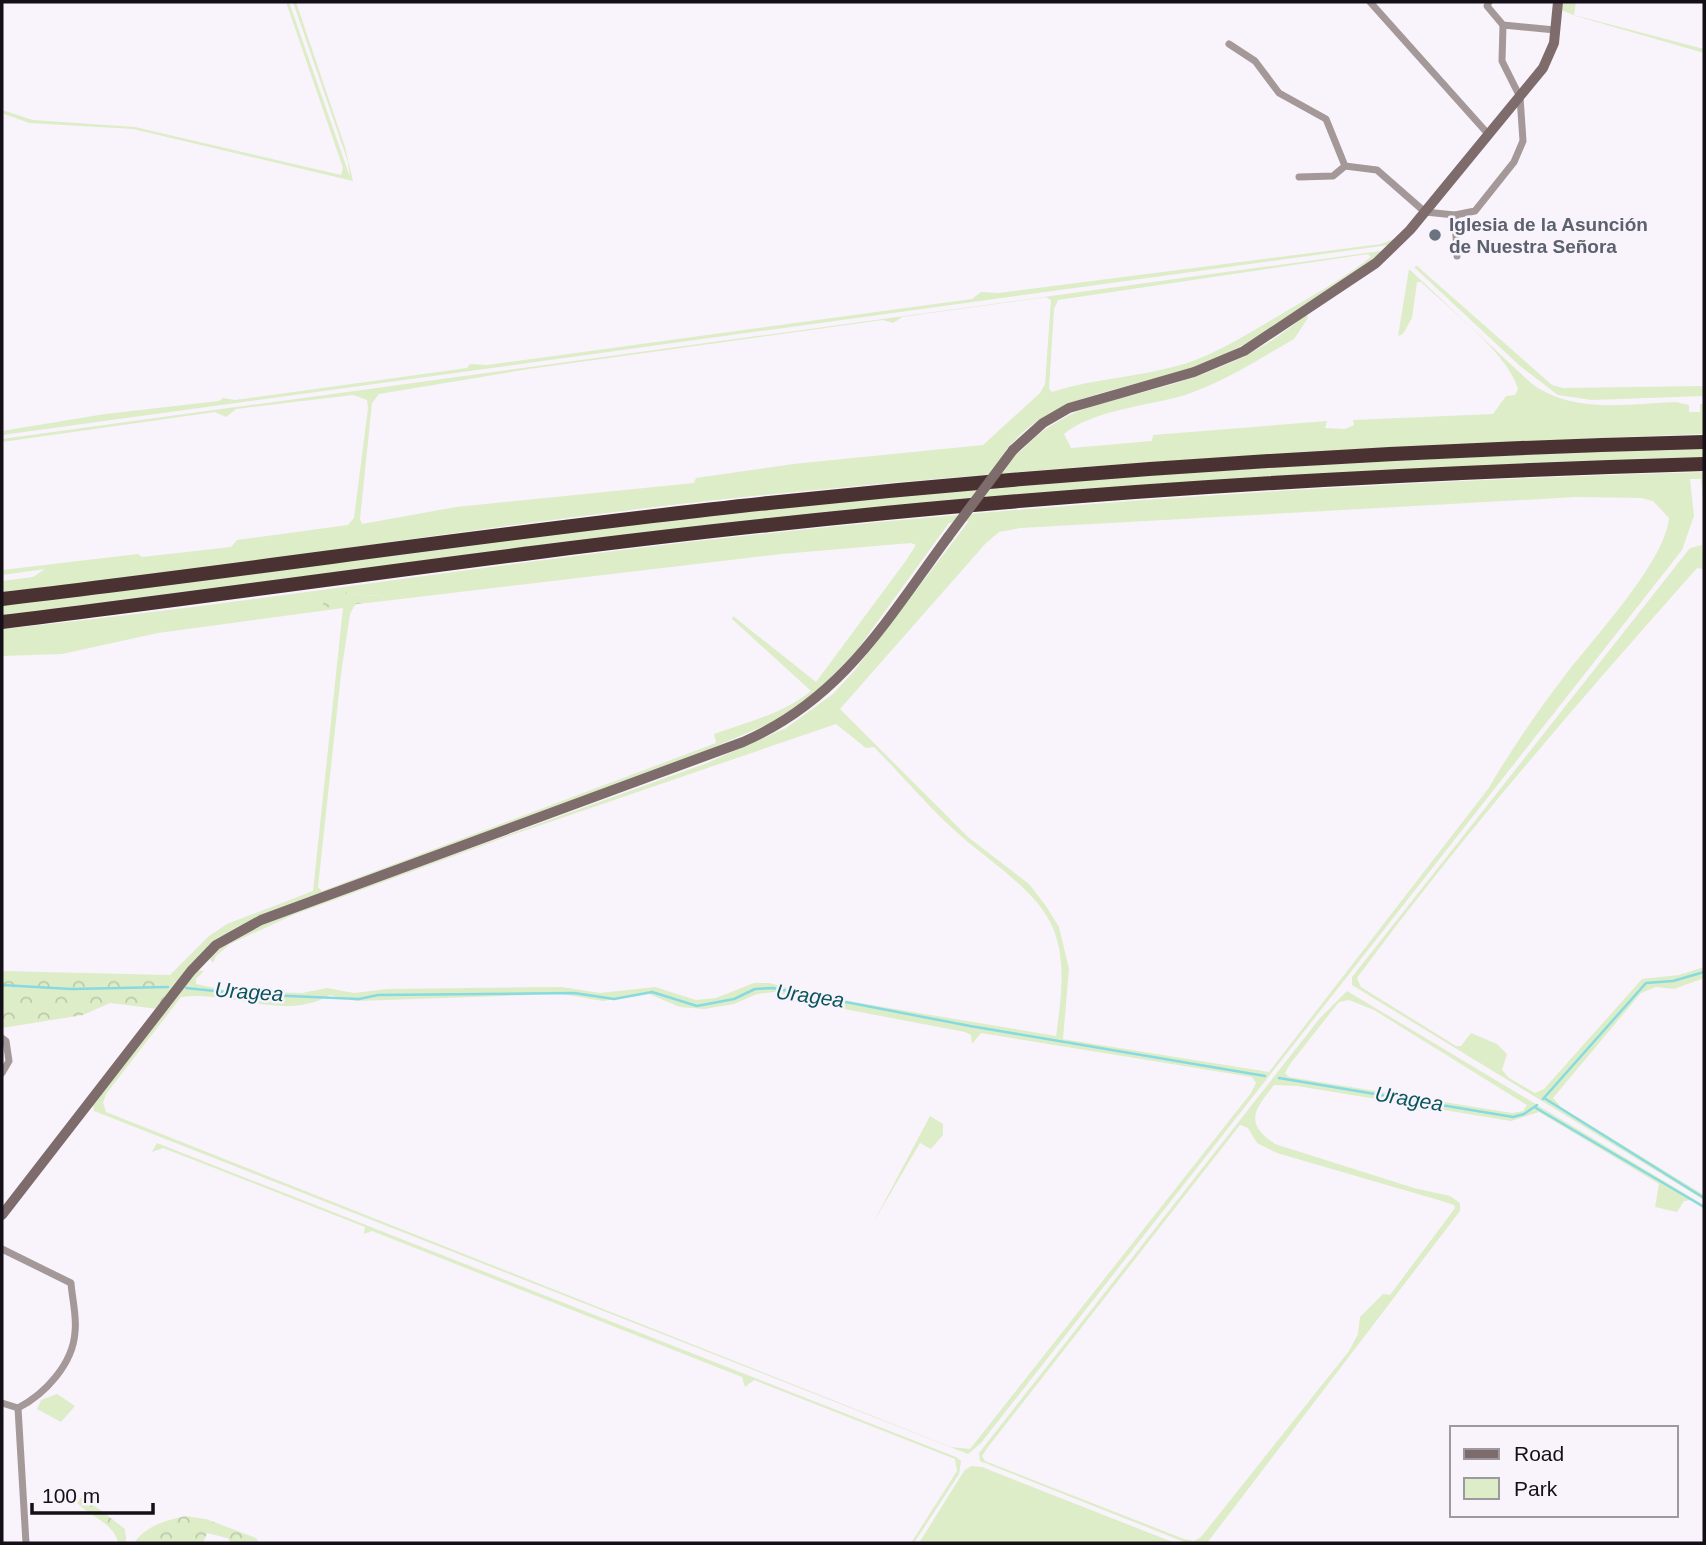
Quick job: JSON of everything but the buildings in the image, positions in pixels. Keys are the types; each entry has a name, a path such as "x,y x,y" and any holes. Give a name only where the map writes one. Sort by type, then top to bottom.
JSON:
{"highway":[{"path":"2,600 605,521 935,487 1342,457 1704,442"},
{"path":"2,622 604,544 894,513 1343,479 1704,464"}],"street":[{"path":"1370,2 1489,135"},
{"path":"1299,177 1333,176 1345,166 1377,170 1425,212 1455,215 1475,211 1514,162 1523,141 1520,97 1502,61 1503,25 1487,6 1489,2"},
{"path":"2,1215 174,992 216,945 261,920 743,742 780,724 821,696 846,671 1013,450 1043,423 1069,408 1194,372 1244,351 1376,263 1396,246 1520,97 1550,55 1558,2"},
{"path":"1503,25 1555,30"},
{"path":"1229,44 1255,61 1279,93 1326,118 1345,166"},
{"path":"1455,215 1457,256"},
{"path":"2,1038 6,1041 9,1061 2,1073"},
{"path":"2,1249 71,1283 76,1331 73,1344 51,1385 19,1408 2,1403"},
{"path":"19,1408 19,1455 24,1475 26,1543"}],"green space":[{"path":"286,2 289,2 350,177 348,162 293,2 296,2 345,147 353,181 133,129 29,123 2,113 2,110 33,120 135,127 341,175 343,168"},
{"path":"1562,2 1576,2 1574,15 1704,49 1704,53 1576,16 1561,10"},
{"path":"1396,238 1389,245 2,435 2,431 105,414 219,401 223,398 235,400 467,368 470,364 487,365 972,299 981,292 999,293 1381,244"},
{"path":"1381,251 1381,255 1299,311 1234,350 1185,370 1075,402 1026,430 1005,451 1021,451 1053,424 1085,409 1179,382 1237,360 1273,339 1306,314 1308,318 1294,339 1216,383 1188,394 1107,414 1076,426 1064,434 1071,448 1152,441 1153,435 1327,421 1325,428 1345,429 1354,425 1353,420 1493,414 1506,396 1515,395 1518,389 1512,375 1490,347 1421,282 1417,282 1412,318 1403,334 1398,336 1409,269 1532,384 1548,393 1565,400 1601,405 1676,402 1689,405 1689,412 1700,412 1700,404 1704,404 1704,434 1223,458 864,485 651,507 188,570 2,592 2,581 33,577 45,569 2,575 2,570 138,554 142,557 231,547 237,540 348,525 354,518 368,408 367,400 353,395 236,409 226,417 215,412 2,442 2,439","holes":["1368,254 1371,257 1326,288 1209,354 1168,368 1052,392 1049,389 1054,309 1058,300","1046,297 1051,300 1045,384 1040,393 983,445 793,464 696,478 694,483 456,507 362,524 360,519 372,403 379,394 529,369 883,320 893,323 902,317"]},
{"path":"1417,266 1552,385 1563,388 1704,386 1704,396 1592,400 1558,395 1520,366 1414,267"},
{"path":"1704,447 1704,458 1151,485 2,616 2,605 500,540 875,498 1176,473"},
{"path":"1704,472 1704,511 1701,479 1690,479 1694,516 1682,550 981,1443 968,1454 94,1111 93,1104 197,970 204,971 196,979 196,984 229,991 302,993 327,988 354,993 387,989 562,987 600,993 655,987 696,1000 716,998 754,983 769,983 818,996 1056,1036 1061,999 1058,944 1050,923 1038,904 1020,885 944,821 874,747 866,748 836,724 509,836 293,915 230,944 216,956 213,963 209,958 226,943 264,923 707,763 786,728 833,694 855,670 969,521 949,523 857,650 817,692 769,724 690,757 258,916 217,940 176,984 170,975 209,936 227,924 313,891 343,608 158,633 62,654 2,656 2,629 666,545 878,522 1232,494","holes":["1576,497 1641,498 1653,501 1669,518 1654,557 1624,602 1541,708 1488,789 1269,1072 1063,1039 1069,969 1059,927 1046,906 1029,884 968,837 840,709 986,543 999,532 1020,528","911,543 916,545 905,562 816,682 733,616 732,619 811,691 789,706 714,734 716,743 322,891 318,887 341,674 350,614 356,603 322,607 344,592 365,596 382,595 384,601 781,554","774,992 823,1005 965,1032 971,1035 972,1044 981,1033 1252,1077 1256,1083 1251,1093 970,1449 951,1447 106,1112 103,1103 106,1094 181,997 200,996 294,1006 312,1003 330,995 356,1001 562,994 603,1001 649,994 680,1007 704,1009 734,1004 757,994"]},
{"path":"1702,545 1704,569 1697,568 1566,718 1438,872 1357,978 1361,987 1456,1046 1461,1046 1471,1033 1497,1044 1507,1054 1502,1070 1509,1078 1535,1093 1544,1089 1642,979 1679,975 1704,967 1704,978 1674,989 1656,987 1641,993 1553,1098 1561,1107 1704,1195 1704,1200 1352,985 1352,977 1690,548"},
{"path":"344,592 365,596 382,595 384,601 322,608 324,600"},
{"path":"2,971 170,975 176,984 158,1009 110,1003 83,1015 2,1028"},
{"path":"1347,991 1704,1205 1704,1209 1690,1200 1684,1201 1677,1212 1655,1207 1659,1184 1539,1112 1511,1121 1297,1086 1274,1085 1255,1116 1259,1129 1275,1144 1414,1188 1450,1196 1460,1203 1460,1211 1207,1543 1187,1543 980,1461 979,1453 1320,1018","holes":["1349,1000 1374,1010 1527,1105 1523,1111 1512,1113 1289,1077 1285,1073 1290,1064 1339,1002","1240,1125 1248,1128 1257,1143 1277,1153 1435,1199 1454,1205 1455,1208 1390,1295 1383,1294 1360,1317 1358,1334 1349,1351 1201,1537 1194,1541 985,1461 982,1456 988,1447"]},
{"path":"930,1116 943,1124 943,1135 931,1149 920,1143 873,1223"},
{"path":"157,1143 956,1457 961,1461 959,1474 914,1543 911,1543 957,1471 955,1459 754,1380 745,1387 742,1377 372,1231 364,1234 365,1227 163,1148 152,1152"},
{"path":"57,1394 75,1406 61,1422 37,1409 41,1400"},
{"path":"971,1466 982,1467 1175,1543 919,1543 964,1471"},
{"path":"82,1496 125,1529 126,1543 118,1543 107,1525 77,1503"},
{"path":"185,1516 206,1519 256,1538 259,1543 232,1543 227,1538 207,1533 203,1543 134,1543 151,1528"}],"waterway":[{"name":"Uragea","path":"1543,1099 1646,983 1673,981 1704,972"},
{"name":"Uragea","path":"2,985 71,989 168,987"},
{"name":"Uragea","path":"186,988 244,994 359,999 378,995 574,993 614,999 652,992 697,1006 734,999 755,989 773,988 970,1026 1265,1076"},
{"name":"Uragea","path":"1279,1078 1513,1117 1524,1114 1537,1105"},
{"path":"1544,1098 1704,1198"},
{"path":"1536,1108 1704,1207"}],"place":[{"name":"Iglesia de la Asunción de Nuestra Señora","path":"1435,235"}]}
